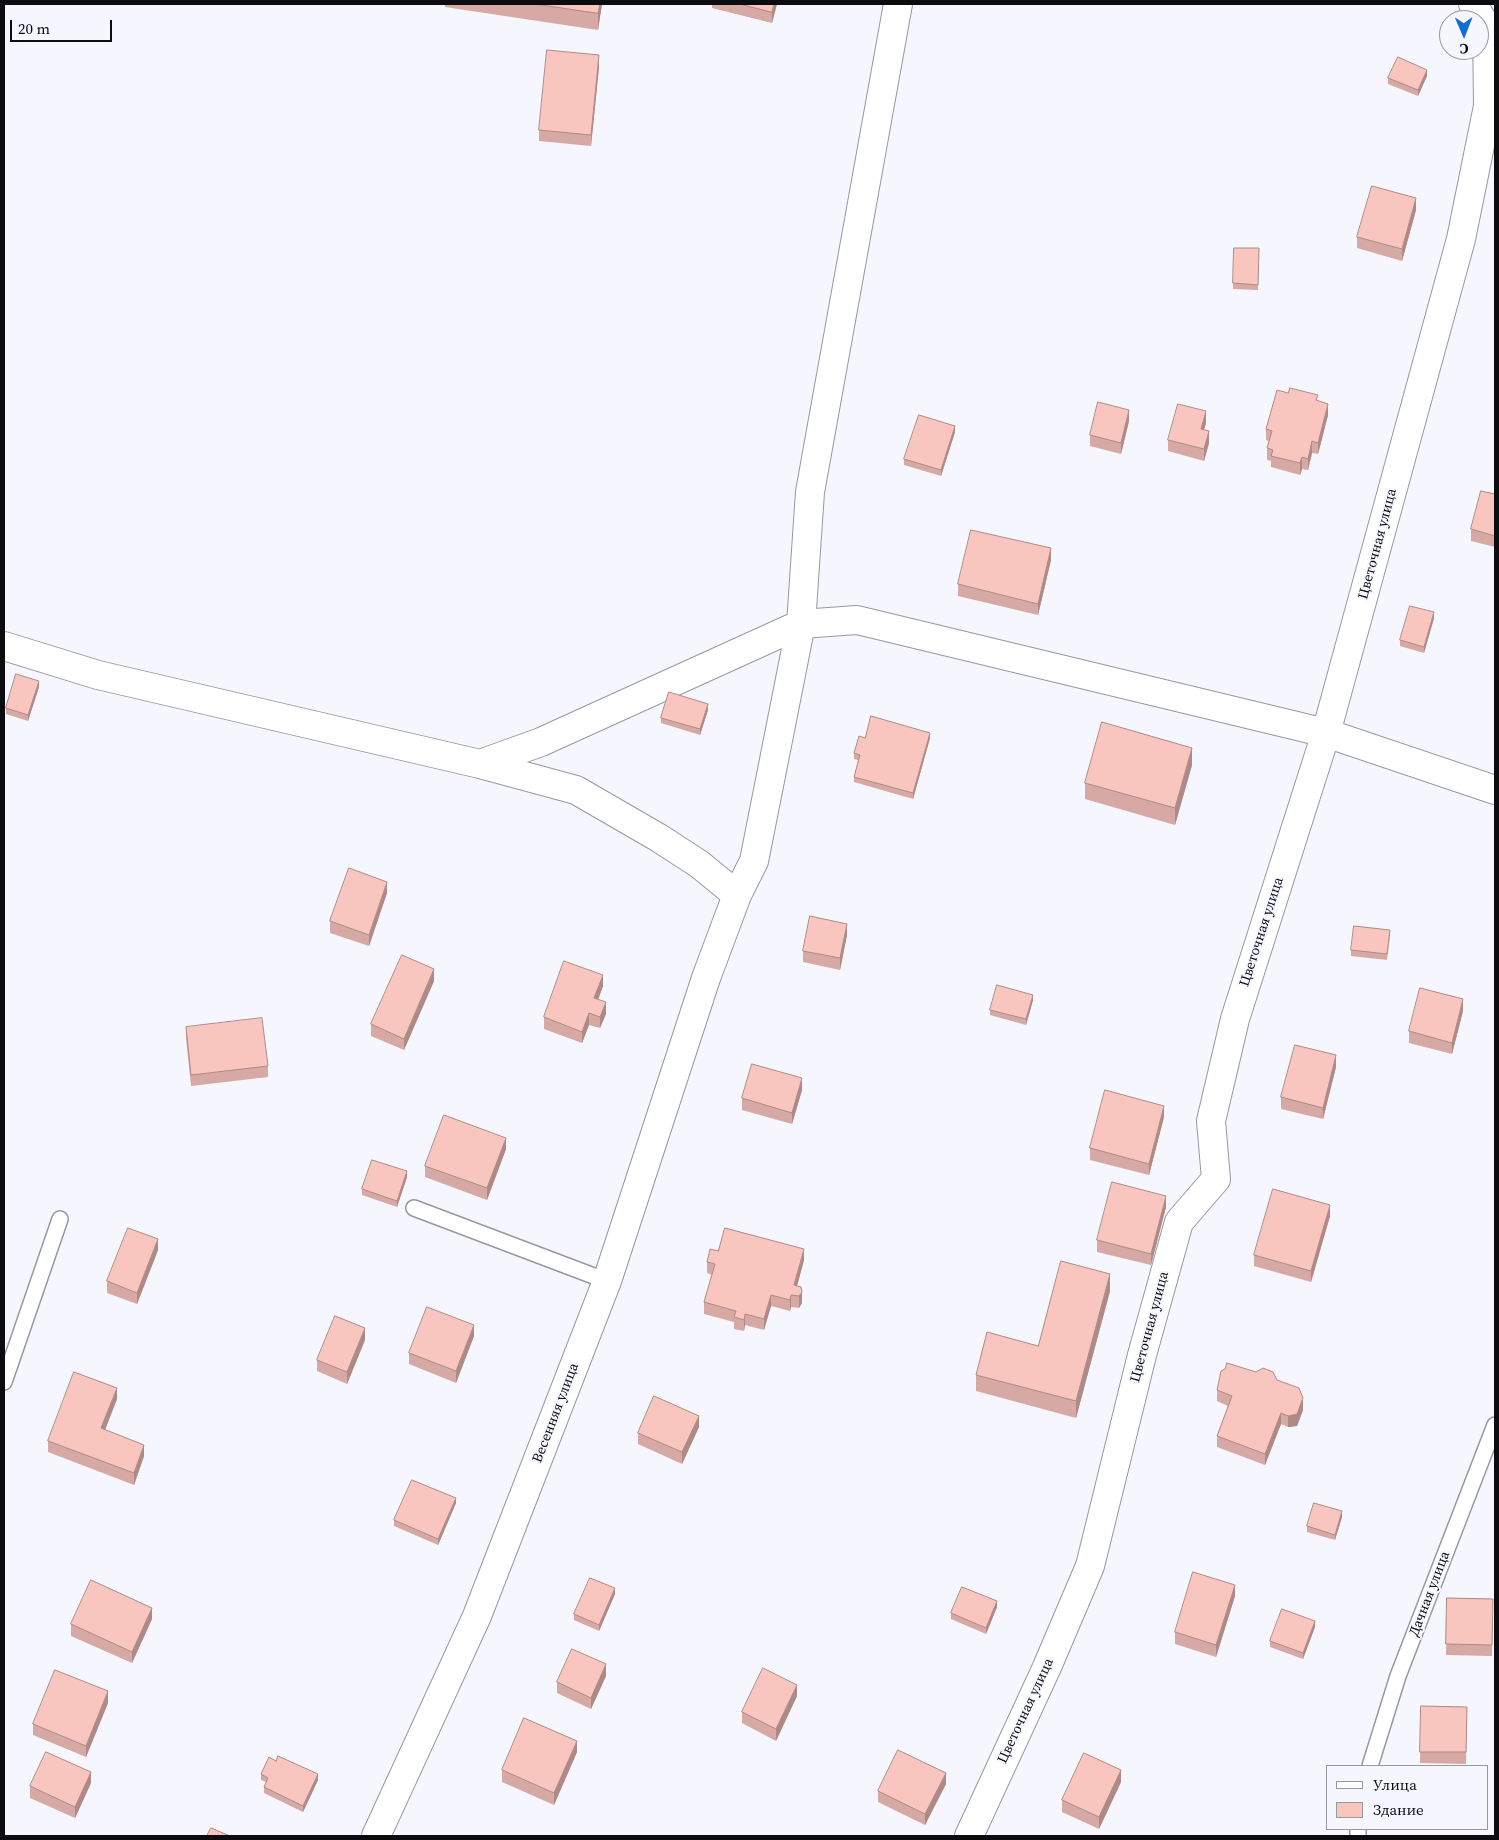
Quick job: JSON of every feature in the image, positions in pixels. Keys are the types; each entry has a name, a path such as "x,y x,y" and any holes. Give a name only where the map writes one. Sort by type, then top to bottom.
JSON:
{"street":[{"name":"Весенняя улица","path":"376,1836 477,1616 607,1281 706,978 737,895 754,862 801,624 810,492 898,4"},
{"name":"Цветочная улица","path":"969,1836 1047,1667 1090,1566 1142,1355 1179,1222 1216,1179 1211,1121 1235,1018 1326,733 1461,239 1488,106 1487,28 1473,4"},
{"path":"480,764 541,742 801,624 857,620 1326,733 1495,790"},
{"path":"4,646 98,675 480,764 576,790 659,838 699,864 737,895"}],"lane":[{"path":"414,1208 607,1281"},
{"path":"4,1382 60,1219"},
{"name":"Дачная улица","path":"1370,1765 1398,1676 1495,1425"}],"building":[{"path":"535,4 600,4 598,13"},
{"path":"740,4 774,4 772,12"},
{"path":"547,50 599,55 591,135 539,130"},
{"path":"1398,57 1427,70 1418,90 1388,78"},
{"path":"1372,186 1416,198 1402,249 1357,237"},
{"path":"1234,248 1259,248 1258,285 1233,283"},
{"path":"1290,388 1318,395 1316,400 1328,404 1318,443 1312,441 1308,459 1302,457 1300,463 1271,456 1273,450 1267,448 1272,431 1266,429 1277,390 1288,393"},
{"path":"1098,402 1129,410 1121,443 1090,435"},
{"path":"1178,404 1206,411 1201,429 1209,431 1204,449 1168,440"},
{"path":"919,415 955,426 941,470 904,459"},
{"path":"1481,491 1495,494 1495,536 1471,529"},
{"path":"971,530 1051,548 1038,604 958,584"},
{"path":"1410,606 1434,612 1424,647 1400,640"},
{"path":"16,674 39,681 28,715 6,708"},
{"path":"669,692 708,704 700,729 661,718"},
{"path":"871,716 930,733 913,793 854,777 860,755 854,753 859,736 865,738"},
{"path":"1102,722 1192,748 1175,808 1085,783"},
{"path":"349,868 387,882 369,935 330,921"},
{"path":"810,916 847,924 840,958 803,951"},
{"path":"1354,926 1390,930 1387,954 1351,950"},
{"path":"402,955 434,969 404,1039 371,1024"},
{"path":"564,961 603,975 594,998 606,1002 600,1017 589,1013 582,1032 544,1017"},
{"path":"997,985 1033,995 1026,1019 990,1010"},
{"path":"1420,988 1463,999 1452,1043 1409,1031"},
{"path":"262,1018 268,1066 191,1075 186,1027"},
{"path":"1295,1045 1336,1055 1323,1108 1281,1097"},
{"path":"752,1064 802,1078 792,1113 742,1098"},
{"path":"1105,1090 1164,1106 1149,1164 1090,1148"},
{"path":"444,1115 506,1138 487,1188 425,1166"},
{"path":"372,1160 407,1171 397,1201 362,1189"},
{"path":"1112,1182 1166,1196 1151,1254 1097,1240"},
{"path":"1273,1189 1330,1205 1311,1271 1254,1255"},
{"path":"128,1228 158,1239 137,1293 107,1281"},
{"path":"725,1228 804,1249 794,1285 801,1287 802,1292 799,1296 791,1295 790,1300 771,1295 764,1319 745,1314 744,1320 734,1317 736,1311 704,1302 715,1264 707,1262 710,1249 718,1251"},
{"path":"1061,1261 1110,1274 1076,1401 976,1375 987,1332 1038,1346"},
{"path":"427,1307 474,1325 456,1371 409,1353"},
{"path":"335,1316 365,1328 347,1372 317,1360"},
{"path":"1227,1363 1256,1372 1263,1368 1273,1372 1277,1380 1299,1388 1303,1398 1297,1414 1288,1416 1281,1413 1265,1454 1217,1436 1232,1396 1217,1390 1221,1371 1225,1369"},
{"path":"74,1372 117,1388 101,1428 144,1445 134,1473 48,1441"},
{"path":"654,1396 699,1416 682,1452 638,1433"},
{"path":"412,1480 456,1498 438,1539 394,1520"},
{"path":"1314,1503 1342,1511 1335,1535 1307,1526"},
{"path":"1193,1572 1235,1585 1216,1645 1175,1632"},
{"path":"590,1578 615,1588 599,1625 574,1614"},
{"path":"91,1580 152,1608 132,1652 71,1624"},
{"path":"962,1587 997,1601 986,1628 951,1613"},
{"path":"1447,1598 1493,1599 1492,1645 1446,1644"},
{"path":"1282,1609 1315,1621 1303,1653 1270,1641"},
{"path":"572,1649 606,1664 591,1698 557,1682"},
{"path":"763,1668 797,1685 776,1729 742,1712"},
{"path":"55,1670 108,1691 86,1746 33,1724"},
{"path":"1421,1706 1467,1707 1466,1752 1420,1752"},
{"path":"524,1718 577,1741 554,1793 502,1770"},
{"path":"898,1750 946,1773 925,1814 878,1791"},
{"path":"46,1752 91,1772 75,1807 30,1786"},
{"path":"1084,1753 1121,1770 1099,1817 1062,1800"},
{"path":"278,1756 318,1774 303,1806 264,1787 268,1778 261,1774 269,1757 276,1761"},
{"path":"211,1828 230,1836 207,1836"}]}
